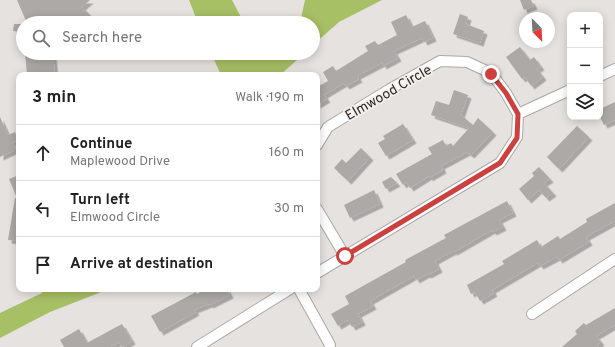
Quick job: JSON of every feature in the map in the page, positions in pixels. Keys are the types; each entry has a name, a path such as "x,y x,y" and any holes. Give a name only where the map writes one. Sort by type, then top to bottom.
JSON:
{"street":[{"name":"Elmwood Circle","path":"320,140 328,127 390,89 440,61 467,62 491,74 506,93 518,114"},
{"path":"603,75 615,69"},
{"path":"320,271 500,163 517,138 518,114 567,91"},
{"path":"320,214 345,256"},
{"path":"532,314 615,259"},
{"path":"196,347 285,292"},
{"path":"301,292 330,345"}],"green space":[{"path":"189,0 232,0 240,16 195,16"},
{"path":"305,0 382,0 339,22 320,39 320,16 302,16"},
{"path":"214,60 297,60 283,72 220,72"},
{"path":"101,292 50,312 0,338 0,313 42,293"}],"building":[{"path":"17,0 90,0 82,7 91,16 24,16"},
{"path":"520,0 531,0 534,6 524,10"},
{"path":"460,14 468,17 466,24 484,31 480,43 453,34"},
{"path":"406,15 412,27 425,21 433,38 424,42 422,38 394,51 398,58 383,66 382,63 357,76 359,79 346,86 344,83 324,95 327,99 320,103 320,85 328,81 323,72 333,66 336,71 368,51 365,46 375,41 378,45 397,35 391,22"},
{"path":"14,24 16,24 16,31 13,31"},
{"path":"521,48 530,60 534,57 541,67 537,69 543,77 531,86 525,77 522,79 506,57"},
{"path":"26,60 54,60 55,72 27,72"},
{"path":"454,90 468,95 461,115 473,125 478,118 493,132 471,155 467,152 441,166 443,170 429,178 429,176 410,188 406,182 403,185 396,174 432,154 428,148 443,140 446,146 451,143 453,146 469,128 431,115 436,101 449,105"},
{"path":"615,102 615,120 604,125 602,120 603,120 603,108"},
{"path":"0,117 8,135 15,132 16,141 12,143 15,150 0,157"},
{"path":"403,124 413,140 386,156 378,143 385,139 383,136"},
{"path":"577,126 589,137 559,169 547,157"},
{"path":"361,148 370,157 348,181 334,168 342,159 346,163"},
{"path":"539,167 550,179 544,183 553,193 546,198 539,190 528,200 519,189 534,176 532,173"},
{"path":"16,176 16,196 9,179"},
{"path":"391,177 397,183 386,189 382,182"},
{"path":"374,190 380,204 350,218 344,205"},
{"path":"16,198 16,241 8,240"},
{"path":"507,201 513,213 499,220 503,227 493,232 492,230 435,261 439,269 416,280 414,276 370,301 373,306 358,314 362,322 352,327 348,320 338,326 331,314 349,304 345,296 406,262 405,260 446,238 444,235"},
{"path":"615,203 615,221 586,237 589,242 559,260 557,257 540,266 538,263 492,290 494,293 480,301 475,292 471,294 467,285 504,264 502,261 537,240 541,247 558,236 560,239 587,222 586,219"},
{"path":"196,292 197,294 201,292 228,292 230,295 210,305 209,304 194,310 196,312 160,332 151,316"},
{"path":"615,308 615,325 596,336 601,342 595,347 562,347 577,334 575,331 584,323 586,325"},
{"path":"122,324 132,341 122,347 119,342 110,347 64,347 60,340 79,329 87,343"}],"route":[{"path":"345,256 500,163 517,138 518,114 506,93 491,74"}]}
